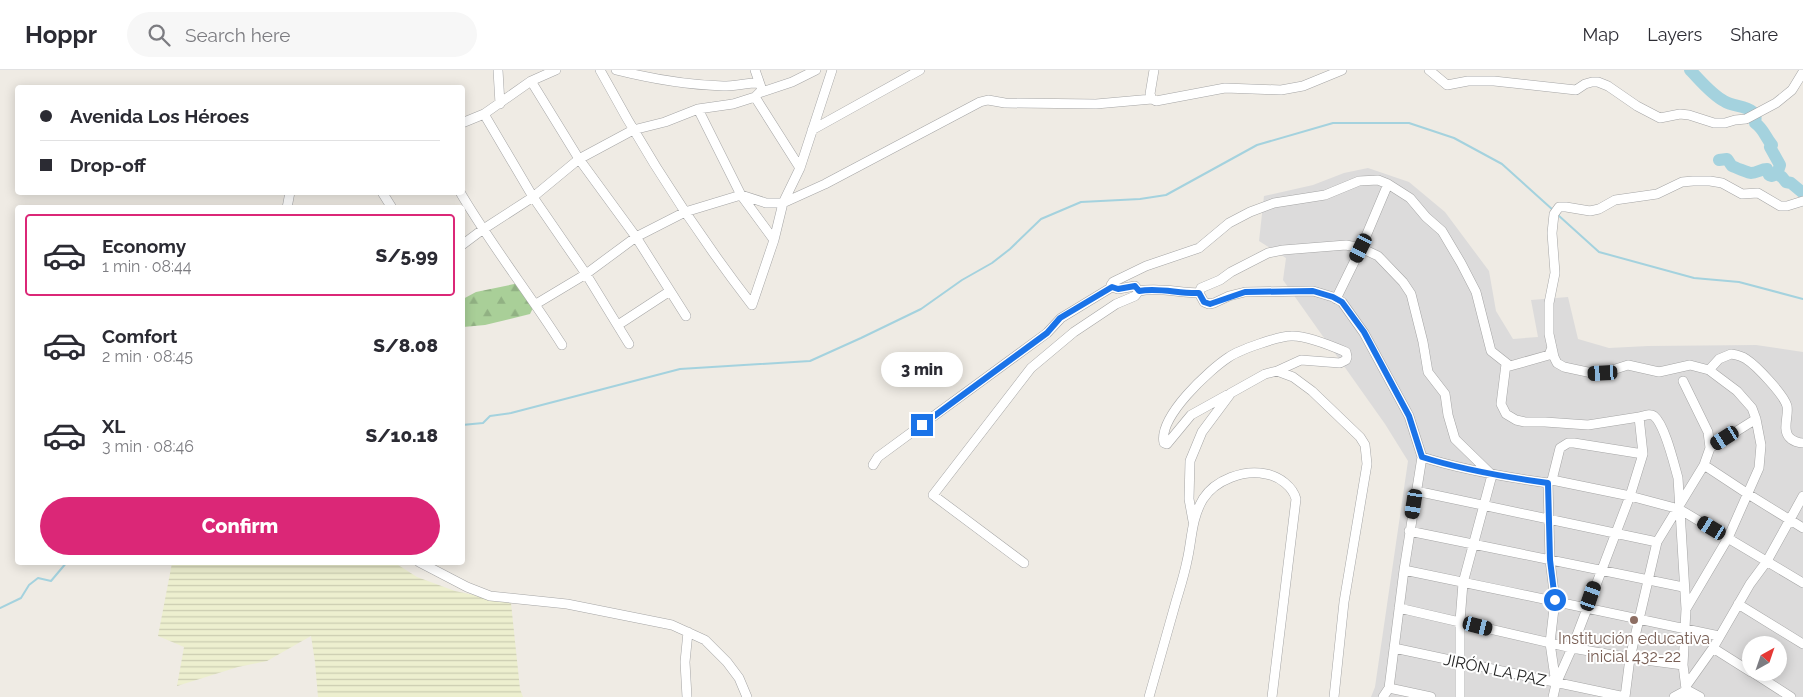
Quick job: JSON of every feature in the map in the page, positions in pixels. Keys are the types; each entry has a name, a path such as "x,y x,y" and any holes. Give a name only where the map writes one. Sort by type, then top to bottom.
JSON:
{"street":[{"path":"498,70 500,104"},
{"path":"465,123 484,114 531,82 556,70"},
{"path":"600,70 633,130 685,212 752,305 774,240 783,203 800,168 832,70"},
{"path":"621,70 667,81 757,91"},
{"path":"755,70 757,91 800,168"},
{"path":"465,243 534,197 580,159 633,130 665,122 698,109 733,104 757,91 792,82 816,70"},
{"path":"812,130 920,70"},
{"path":"1152,99 1150,94 1154,70"},
{"path":"536,304 586,274 636,237 685,212 741,195 766,203 783,203 825,184 980,102 988,100 1005,103 1096,104 1152,99 1156,101 1225,88 1281,90 1303,86 1342,70"},
{"path":"1429,70 1446,85 1468,81 1494,81 1576,90 1592,82 1598,82 1608,86 1637,106 1660,118 1680,114 1719,123 1746,119 1776,104 1796,85 1803,72"},
{"path":"531,82 580,159 636,237 686,316"},
{"path":"698,109 741,195 774,240"},
{"path":"484,114 534,197 586,274 629,344"},
{"path":"873,464 878,457 1047,333 1060,318 1112,287 1113,282 1146,266 1199,248 1229,223 1250,212 1274,204 1326,195 1359,181 1378,180 1388,184 1410,198 1442,232 1476,292 1491,351 1506,364 1510,366 1549,355 1552,346"},
{"path":"1686,609 1728,538 1759,468 1761,445 1756,419 1752,408 1737,391 1709,370 1690,365 1659,372 1628,365 1603,373 1592,373 1564,367 1557,363 1549,334 1549,303 1555,273 1552,233 1556,211 1566,207 1590,211 1599,209 1615,200 1657,194 1682,182 1693,181 1722,183 1742,194 1758,193 1780,206 1803,201"},
{"path":"1336,299 1361,248 1388,184"},
{"path":"462,195 482,230 536,304 562,345"},
{"path":"1199,293 1205,285 1220,280 1231,272 1268,253 1299,248 1346,245 1361,248 1378,256 1403,282 1411,294 1423,342 1428,372 1445,394 1448,415 1456,439 1492,475"},
{"path":"1112,287 1118,289 1135,286 1139,291"},
{"path":"1024,563 933,495 1031,368 1074,332 1116,304 1135,296 1139,291 1151,289 1199,293"},
{"path":"618,325 670,291"},
{"path":"1199,293 1204,302 1210,304 1245,292 1313,291 1342,302 1364,332 1409,416 1422,457 1409,531 1399,608 1394,648 1392,692"},
{"path":"1293,335 1346,352 1346,360 1340,363 1301,360 1278,371 1265,374 1191,415 1167,444 1164,443 1164,434 1176,407 1203,377 1231,356 1282,337 1293,335"},
{"path":"1709,370 1719,359 1731,354 1746,359 1785,401 1788,409 1786,430 1789,438 1803,443"},
{"path":"1506,364 1501,404 1506,414 1516,420 1588,425 1650,414 1654,416 1661,426 1678,478 1683,587 1686,609 1684,665 1687,691"},
{"path":"1278,371 1293,377 1312,391 1360,437 1364,445 1367,464 1344,602 1334,697"},
{"path":"1625,697 1630,658 1657,542 1679,509 1704,465 1710,448 1708,432 1683,381"},
{"path":"1193,521 1189,499 1190,461 1202,432 1231,393"},
{"path":"1553,697 1556,684 1572,648 1614,533 1630,496 1643,454 1639,417"},
{"path":"1710,448 1756,419"},
{"path":"1556,684 1550,643 1555,600 1550,560 1549,520 1550,481 1560,448 1574,443 1643,454"},
{"path":"1422,457 1450,466 1492,475 1550,481 1630,496 1679,509 1803,584"},
{"path":"1704,465 1803,528"},
{"path":"1150,697 1187,561 1193,521 1203,498 1216,484 1230,477 1260,472 1270,474 1282,481 1294,493 1296,500 1272,697"},
{"path":"1460,697 1460,621 1463,583 1492,475"},
{"path":"1416,491 1657,542"},
{"path":"1674,697 1687,691 1738,604 1767,562 1803,496"},
{"path":"1409,531 1683,587"},
{"path":"425,565 467,587 490,596 567,604 672,625 705,640 727,662 738,678 747,697"},
{"path":"1404,570 1555,600 1587,609 1719,636"},
{"path":"1738,604 1803,644"},
{"path":"1399,608 1572,648 1684,665"},
{"path":"687,697 685,662 688,632"},
{"name":"JIRÓN LA PAZ","path":"1394,648 1556,684 1625,697"},
{"path":"1713,648 1742,666"},
{"path":"1766,681 1791,697"},
{"path":"1687,691 1700,697"},
{"path":"1383,697 1392,692 1431,697"}],"shaded area":[{"path":"1368,168 1409,182 1445,212 1489,271 1496,311 1513,339 1538,337 1531,300 1568,297 1578,339 1609,348 1756,345 1803,352 1803,697 1371,697 1375,687 1408,461 1385,424 1283,280 1286,258 1259,241 1264,196 1313,185 1344,173"}],"green space":[{"path":"519,283 533,308 530,314 485,325 465,327 465,298 476,292"},
{"path":"172,565 398,565 417,577 455,591 511,603 520,689 523,697 318,697 311,636 267,661 238,667 177,686 184,647 158,636"}],"waterway":[{"path":"1690,70 1719,98 1753,112 1755,123 1772,145 1770,147 1780,165 1777,174 1803,193"},
{"path":"465,425 483,423 490,416 511,413 680,369 810,361 921,309 962,280 992,263 1010,249 1041,219 1081,202 1140,199 1166,195 1257,145 1333,123 1409,123 1454,138 1502,164 1553,210"},
{"path":"1719,160 1727,159 1732,166 1750,173 1767,169 1769,175 1777,174"},
{"path":"1558,215 1599,252 1694,278 1739,282 1803,299"},
{"path":"0,608 21,598 29,585 38,578 51,581 64,565"}],"place":[{"name":"Institución educativa inicial 432-22","path":"1634,620"}],"route":[{"path":"922,425 1047,333 1060,318 1112,287 1118,289 1135,286 1139,291 1151,289 1199,293 1204,302 1210,304 1245,292 1313,291 1322,293 1342,302 1364,332 1409,416 1422,457 1450,466 1492,475 1548,483 1550,560 1555,600"}]}
